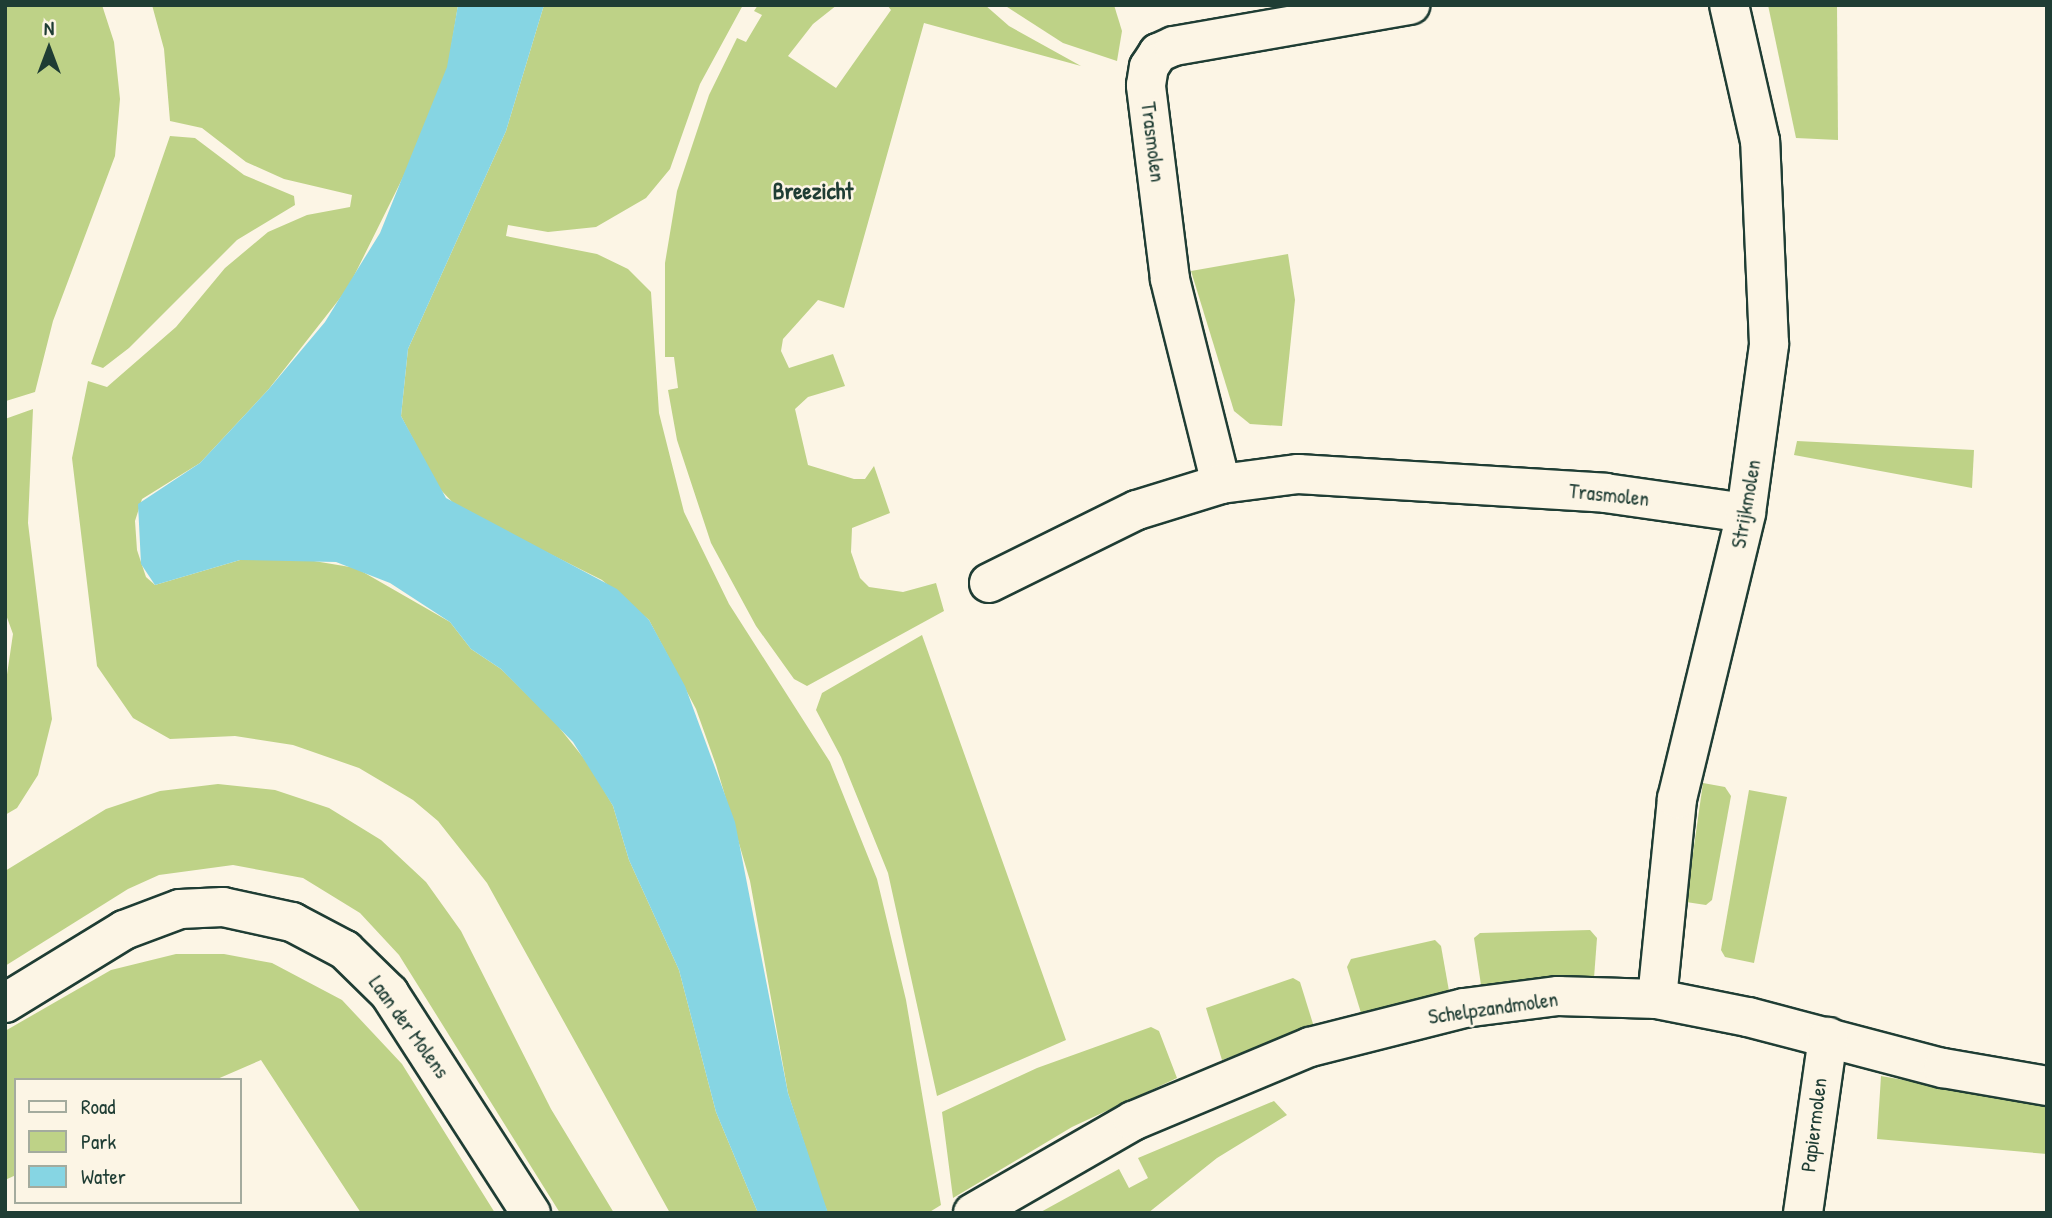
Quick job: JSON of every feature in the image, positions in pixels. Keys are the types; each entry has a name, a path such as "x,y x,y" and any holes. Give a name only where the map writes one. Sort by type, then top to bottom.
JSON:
{"street":[{"name":"Trasmolen","path":"1221,484 1170,279 1146,85 1149,67 1158,53 1174,46 1410,5"},
{"name":"Strijkmolen","path":"1657,999 1677,799 1746,513 1769,344 1768,263 1758,125 1729,5"},
{"name":"Trasmolen","path":"989,583 1137,510 1221,484 1298,474 1369,475 1605,493 1746,513"},
{"name":"Laan der Molens","path":"5,1003 124,930 180,909 223,907 292,922 345,950 389,993 531,1213"},
{"name":"Schelpzandmolen","path":"973,1213 1133,1121 1310,1047 1464,1008 1558,996 1657,999 1828,1037 1943,1068 2047,1086"},
{"name":"Papiermolen","path":"1803,1213 1828,1037"}],"green space":[{"path":"5,5 102,5 114,42 120,99 115,156 53,321 35,392 6,401"},
{"path":"152,5 458,5 448,67 417,149 348,288 268,390 200,463 142,499 135,521 137,550 146,577 155,585 240,560 296,558 356,568 450,622 471,649 501,669 554,721 590,766 613,806 629,860 679,970 716,1112 758,1213 670,1213 487,883 438,821 413,800 359,768 293,745 235,736 170,739 133,718 97,666 72,458 88,381 107,387 176,327 225,268 268,232 307,215 350,207 352,195 284,179 246,162 202,128 170,121 164,49"},
{"path":"544,5 743,5 700,84 670,169 646,198 596,227 548,232 508,225 506,236 597,254 628,269 651,292 659,413 684,512 729,604 830,762 877,879 906,1000 941,1205 928,1213 828,1213 788,1093 750,881 716,765 696,709 649,620 602,580 458,508 438,487 401,416 408,349 506,131"},
{"path":"758,5 837,5 813,24 788,56 836,88 891,10 887,5 985,5 1009,26 1081,66 924,23 844,308 818,300 783,339 781,351 789,368 833,354 845,386 808,397 795,409 808,465 854,479 865,479 874,466 890,513 852,528 851,552 860,578 869,587 903,592 936,583 944,611 807,686 794,679 756,626 711,543 677,440 668,390 678,388 674,357 665,357 665,263 677,191 709,95 737,38 746,42 762,15 754,11"},
{"path":"1004,5 1114,5 1122,31 1117,61 1063,43"},
{"path":"1768,5 1837,5 1838,140 1796,138"},
{"path":"170,136 195,138 244,175 294,196 295,205 237,240 129,348 103,368 91,364"},
{"path":"1288,254 1295,300 1282,426 1250,424 1234,411 1191,271"},
{"path":"33,409 28,523 52,719 38,775 17,808 5,815 5,688 13,634 5,612 5,419"},
{"path":"1797,441 1974,450 1972,488 1794,455"},
{"path":"922,635 1066,1040 937,1096 888,873 841,757 816,710 822,693"},
{"path":"1703,783 1725,787 1731,796 1712,900 1706,905 1686,902"},
{"path":"218,784 275,790 329,808 381,840 426,882 461,931 551,1109 614,1213 560,1213 399,955 360,913 303,878 233,865 159,875 128,889 5,966 5,871 106,809 160,791"},
{"path":"1749,790 1787,797 1754,963 1725,957 1721,950"},
{"path":"1590,930 1597,938 1594,978 1481,985 1474,938 1480,933"},
{"path":"1435,940 1441,946 1449,991 1361,1013 1347,967 1351,959"},
{"path":"176,954 224,954 272,963 342,1000 402,1064 495,1213 361,1213 261,1060 220,1078 14,1078 14,1176 5,1180 5,1031 111,970"},
{"path":"1293,978 1300,982 1314,1027 1222,1060 1206,1008"},
{"path":"1151,1027 1159,1031 1177,1078 1072,1127 953,1198 942,1112 1037,1068"},
{"path":"1881,1076 2047,1105 2047,1154 1877,1139"},
{"path":"1274,1101 1287,1115 1217,1158 1148,1213 1039,1213 1119,1169 1129,1188 1148,1178 1138,1158"}],"water":[{"path":"458,5 544,5 506,131 408,349 401,416 446,498 617,589 649,620 685,686 735,822 788,1093 828,1213 758,1213 716,1112 679,970 629,860 613,806 573,742 501,669 471,649 450,622 390,583 336,562 240,560 155,585 141,564 138,504 200,463 268,390 325,322 380,233 447,67"}],"district":[{"name":"Breezicht","path":"813,191"}]}
